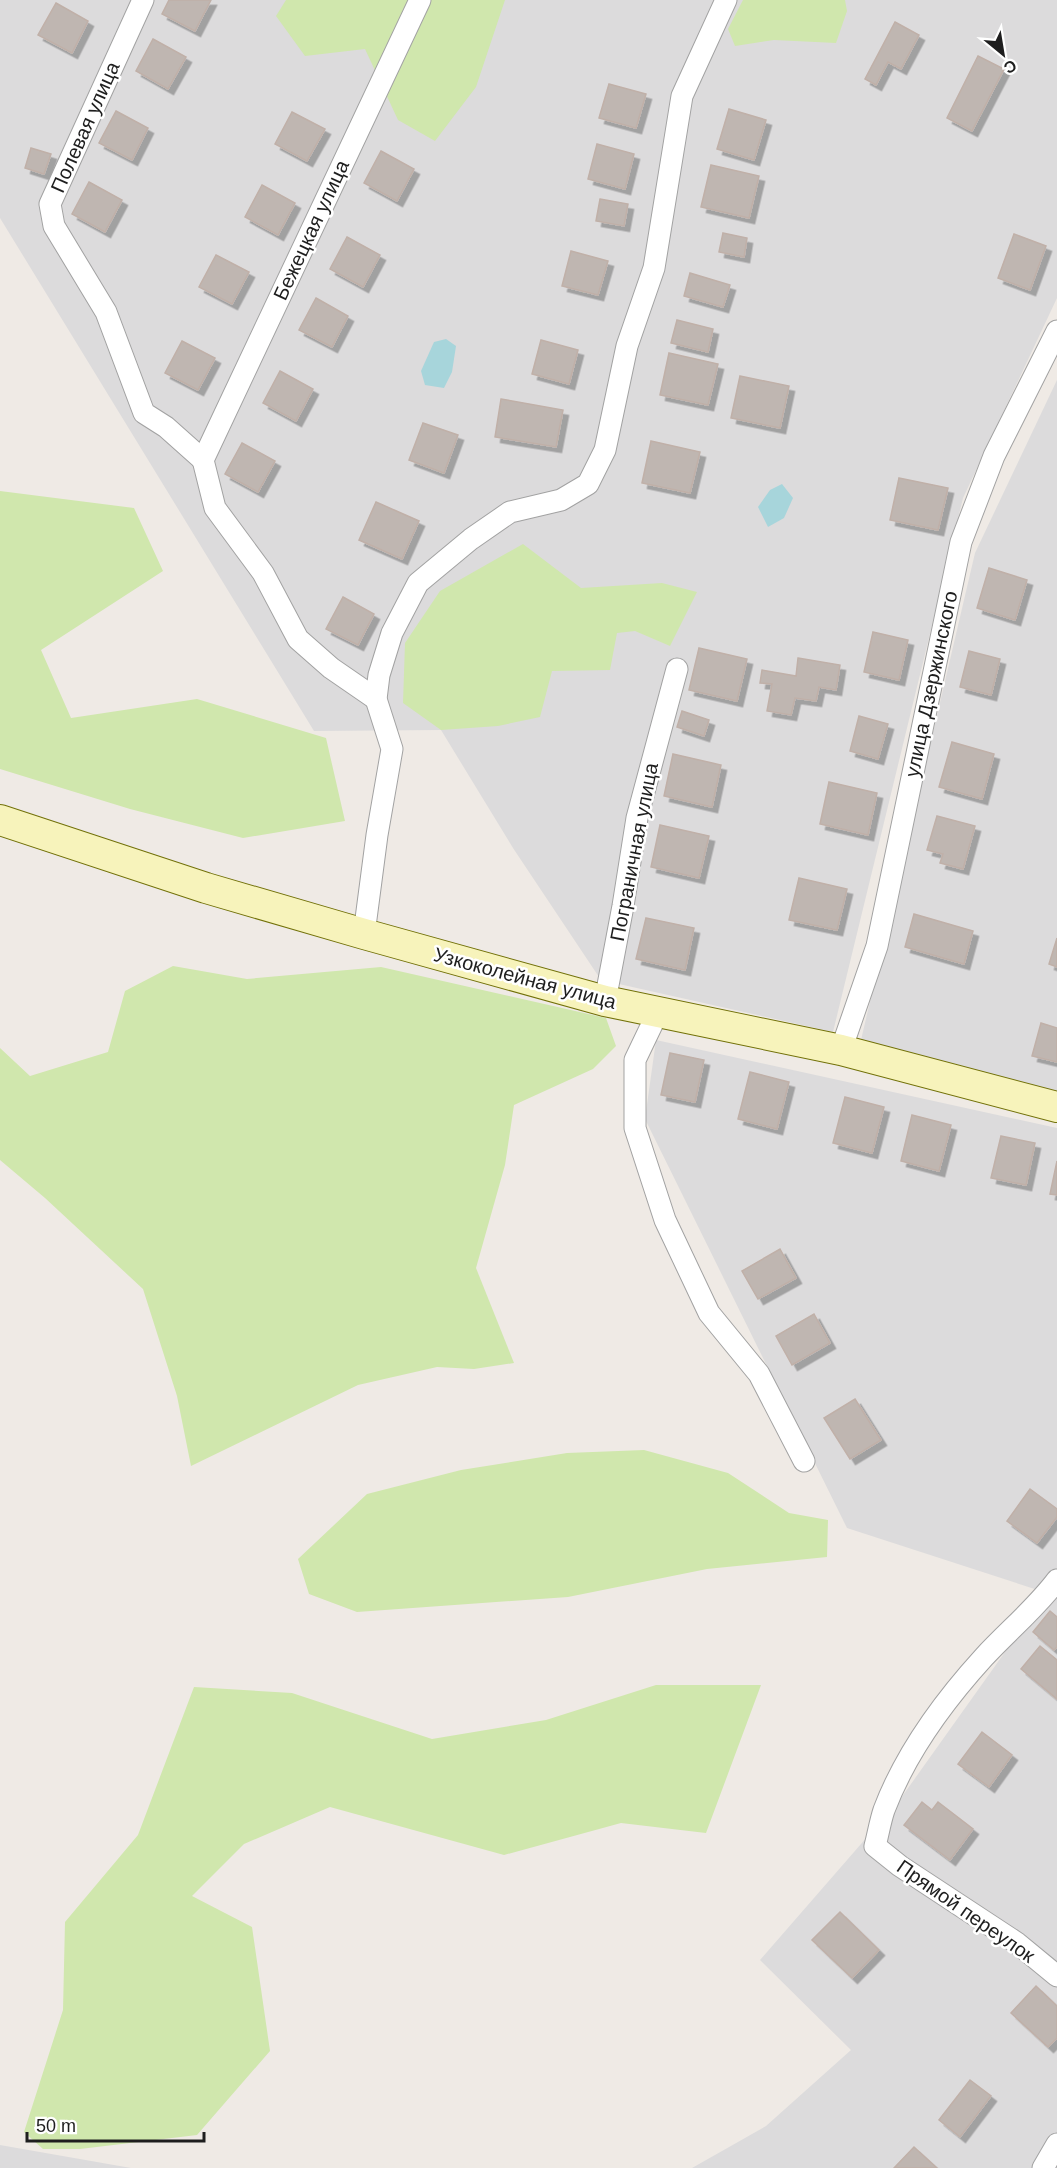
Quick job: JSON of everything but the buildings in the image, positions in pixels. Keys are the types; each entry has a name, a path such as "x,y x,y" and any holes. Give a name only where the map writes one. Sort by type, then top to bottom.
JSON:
{"street":[{"name":"Полевая улица","path":"143,0 50,204 54,226 106,312 144,413 166,427 203,460"},
{"name":"Бежецкая улица","path":"203,460 420,0"},
{"path":"364,934 377,835 392,749 376,699 379,675 392,633 418,583 471,539 510,512 561,500 588,484 605,450 627,346 654,268 682,96 726,0"},
{"name":"улица Дзержинского","path":"841,1050 877,946 961,542 994,456 1057,331"},
{"path":"203,460 215,508 263,573 298,639 331,668 376,699"},
{"name":"Пограничная улица","path":"605,1001 637,818 677,669"},
{"name":"Узкоколейная улица","path":"0,820 206,888 605,1001 841,1050 1057,1107"},
{"path":"658,1012 635,1060 635,1128 665,1220 709,1313 759,1374 804,1461"},
{"name":"Прямой переулок","path":"1057,1580 1048,1593 984,1658 932,1718 903,1769 883,1812 875,1846 900,1866 1017,1943 1057,1976"},
{"path":"1043,2168 1057,2144"}],"shaded area":[{"path":"0,0 1057,0 1057,298 963,498 833,1032 601,980 513,848 441,730 314,731 0,218"},
{"path":"1057,380 1057,1095 861,1040 975,553"},
{"path":"656,1040 1057,1128 1057,2168 692,2168 766,2126 851,2050 760,1960 901,1798 1047,1593 847,1528 645,1119"},
{"path":"0,2145 131,2168 0,2168"}],"green space":[{"path":"286,0 505,0 476,87 435,141 398,120 365,49 305,56 276,16"},
{"path":"743,0 845,0 847,11 836,43 774,40 735,46 728,29"},
{"path":"0,491 134,508 163,571 41,650 71,718 197,699 326,738 345,821 243,838 130,809 0,769"},
{"path":"523,544 581,588 662,583 697,592 670,646 635,631 617,633 610,670 552,671 540,717 498,726 441,730 403,703 405,643 440,591"},
{"path":"173,966 247,979 381,967 606,1018 616,1046 593,1069 514,1105 505,1165 476,1268 514,1363 474,1369 437,1367 358,1385 191,1466 177,1396 143,1289 45,1198 0,1160 0,1048 30,1076 108,1052 125,991"},
{"path":"644,1450 728,1473 789,1513 828,1520 827,1557 707,1569 568,1597 357,1612 309,1594 298,1559 367,1494 461,1470 567,1453"},
{"path":"656,1685 761,1685 706,1833 621,1823 504,1855 330,1807 244,1844 192,1896 252,1927 270,2051 197,2135 80,2149 43,2149 24,2132 63,2010 65,1922 138,1835 194,1687 292,1693 432,1739 546,1720"}],"water":[{"path":"446,339 456,346 452,372 444,388 425,385 421,371 434,342"},
{"path":"782,484 793,498 784,518 768,527 758,507 770,490"}]}
